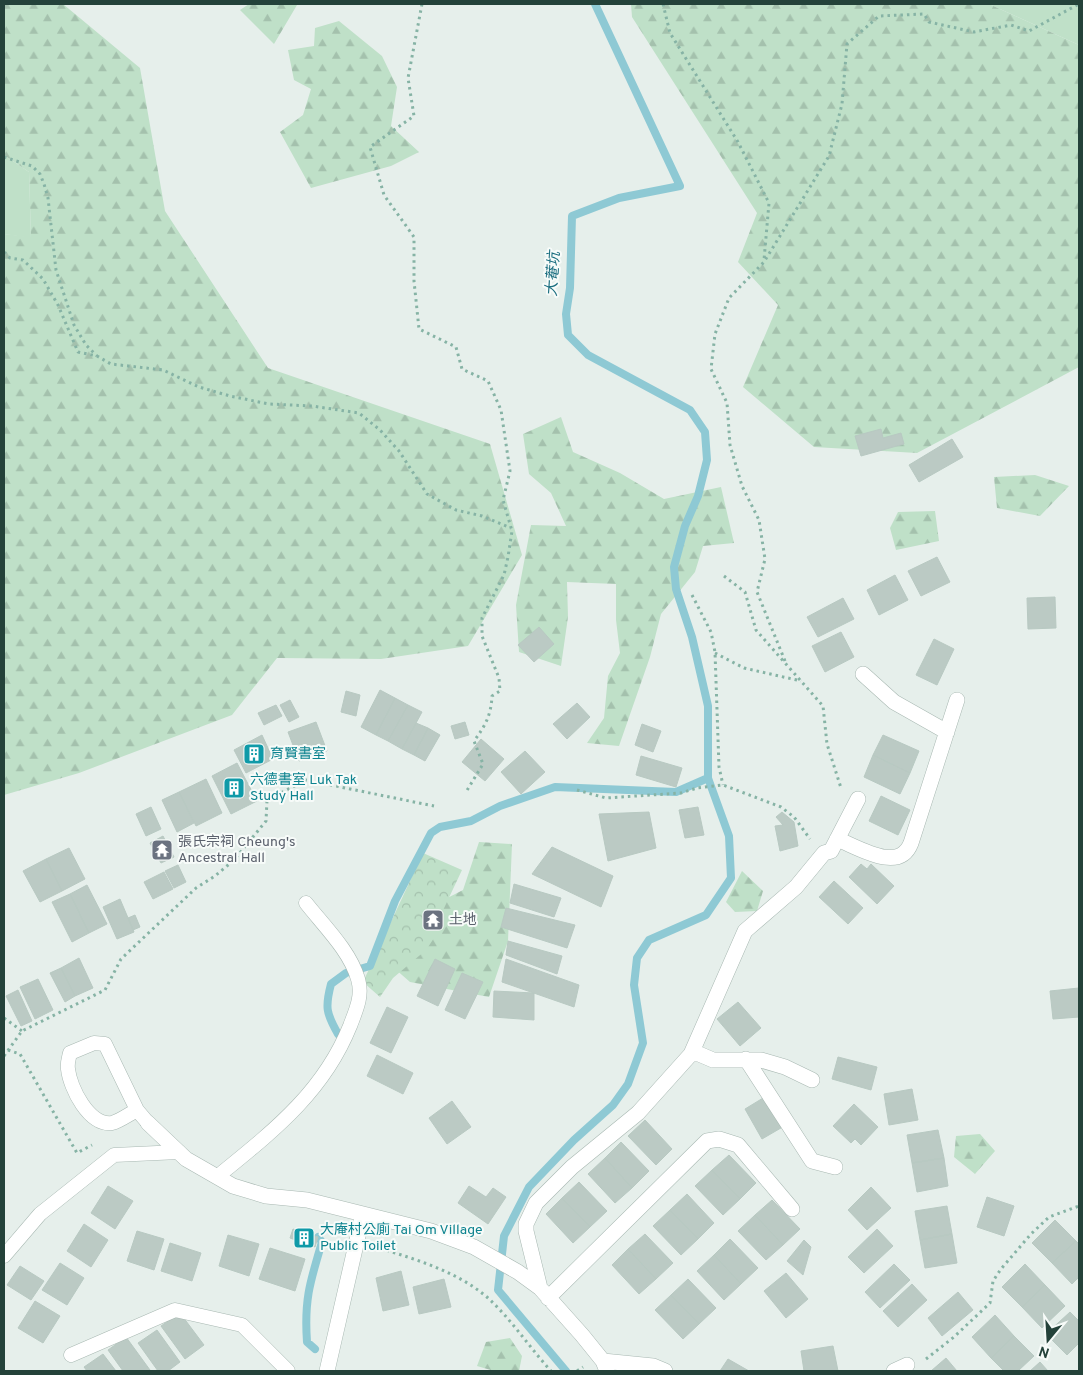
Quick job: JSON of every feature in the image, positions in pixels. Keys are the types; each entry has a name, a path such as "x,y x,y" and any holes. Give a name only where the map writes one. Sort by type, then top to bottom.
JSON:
{"street":[{"path":"863,674 894,702 947,732"},
{"path":"837,839 884,857 897,858 905,854 911,843 957,700"},
{"path":"544,1293 526,1231 529,1215 536,1203 572,1167 638,1112 691,1054 745,931 796,887 824,853 831,851 858,799"},
{"path":"691,1054 699,1054 713,1060 761,1060 785,1067 812,1080"},
{"path":"746,1059 812,1160 835,1168"},
{"path":"148,1123 186,1159 233,1186 266,1196 307,1200 431,1231 474,1247 518,1272 544,1293 582,1335 605,1366 653,1366 665,1371"},
{"path":"544,1293 707,1141 719,1138 738,1145 792,1210"},
{"path":"327,1371 363,1214"}],"lane":[{"path":"218,1176 295,1110 327,1072 341,1050 360,1002 358,978 346,955 306,903"},
{"path":"137,1110 113,1123 102,1122 94,1117 83,1104 71,1081 68,1069 70,1053 94,1043 105,1044 137,1110 148,1123"},
{"path":"4,1256 40,1214 114,1155 179,1152"},
{"path":"71,1355 175,1310 242,1325 288,1371"}],"path":[{"path":"422,4 408,78 414,116 370,148 384,195 414,237 414,281 419,329 456,347 462,369 488,381 501,410 510,472 503,500 512,528 504,575 482,618 482,636 499,678 500,691 492,696 488,722 474,741 483,764 466,792"},
{"path":"663,4 670,33 738,142 769,203 764,262"},
{"path":"785,661 757,592 764,559 760,520 742,486 730,445 726,403 711,369 715,334 729,298 764,262 829,156 842,104 847,44 879,16 924,14 929,22 974,32 1010,25 1029,31 1079,4"},
{"path":"4,157 32,166 40,174 49,206 56,270 74,325 86,345 97,356"},
{"path":"4,252 10,258 23,260 44,279 58,305 78,352 97,356 112,364 163,370 199,387 230,396 269,404 312,406 359,413 380,430 399,451 427,494 456,510 482,516 512,528"},
{"path":"724,576 745,592 756,630 823,706 827,744 843,794"},
{"path":"692,595 711,632 715,652 719,767 723,785"},
{"path":"715,652 744,668 801,681"},
{"path":"4,1056 22,1031 104,990 121,959 196,888 215,876 234,860 266,821 267,800 306,780 434,806"},
{"path":"577,790 606,798 681,793 697,788 723,785 781,807 805,829 813,845"},
{"path":"4,1018 22,1031"},
{"path":"900,1368 924,1360 954,1337 990,1303 993,1281 1031,1234 1049,1217 1079,1206"},
{"path":"370,1256 372,1248 377,1241"},
{"path":"372,1248 383,1249 440,1268 487,1297 551,1371"},
{"path":"577,1371 581,1368"}],"green space":[{"path":"4,4 63,4 140,68 165,211 268,368 490,444 522,555 468,646 381,659 277,658 232,715 79,773 4,795 4,234 31,237 29,172 4,155"},
{"path":"249,4 297,5 274,44 240,10"},
{"path":"631,4 989,4 1079,45 1079,367 917,453 814,447 743,387 778,305 738,262 757,213 632,17"},
{"path":"989,4 1079,4 1079,45"},
{"path":"339,21 382,56 397,87 391,126 419,152 391,166 311,188 280,132 303,115 311,89 294,80 288,50 314,46 315,28"},
{"path":"4,155 29,172 31,238 4,234"},
{"path":"561,417 573,452 620,473 664,499 721,487 734,543 703,546 695,572 661,614 650,657 619,746 587,743 604,718 608,676 620,653 616,620 616,584 567,582 568,617 561,666 519,652 516,605 531,525 566,526 551,493 529,474 523,434"},
{"path":"1035,475 1069,486 1040,516 997,508 994,477"},
{"path":"935,511 939,541 896,550 890,528 898,512"},
{"path":"479,842 512,844 508,941 489,997 410,982 394,968 412,916 463,890"},
{"path":"423,853 462,870 438,921 436,935 426,950 393,978 380,997 363,982"},
{"path":"742,871 763,891 757,911 735,912 726,902"},
{"path":"980,1134 995,1151 975,1174 954,1157 956,1136"},
{"path":"510,1338 522,1356 519,1371 494,1371 477,1366 486,1342"}],"building":[{"path":"881,429 883,438 901,433 904,444 861,456 855,436"},
{"path":"952,439 963,457 919,482 909,465"},
{"path":"937,557 950,582 921,596 908,571"},
{"path":"895,575 908,600 879,615 867,590"},
{"path":"1055,597 1056,628 1028,629 1027,598"},
{"path":"843,598 854,619 818,637 807,617"},
{"path":"539,627 554,644 534,662 518,645"},
{"path":"841,632 854,657 825,672 812,646"},
{"path":"934,639 954,649 937,685 916,675"},
{"path":"380,690 395,698 376,735 361,727"},
{"path":"346,691 360,695 356,716 341,712"},
{"path":"395,698 408,705 388,741 376,735"},
{"path":"290,700 299,717 289,722 280,705"},
{"path":"577,703 590,717 567,739 553,724"},
{"path":"276,705 282,716 264,725 258,713"},
{"path":"408,705 422,712 402,749 388,741"},
{"path":"316,722 327,751 299,761 288,732"},
{"path":"465,722 469,735 455,739 451,726"},
{"path":"416,723 428,728 414,755 402,749"},
{"path":"642,724 661,731 653,752 635,745"},
{"path":"428,728 440,735 425,761 414,755"},
{"name":"育賢書室","path":"262,735 273,759 246,773 234,750"},
{"path":"883,735 919,751 910,773 873,755"},
{"path":"481,739 504,759 485,781 462,762"},
{"path":"525,751 545,772 521,794 501,772"},
{"path":"873,755 910,773 900,794 864,777"},
{"path":"641,756 682,768 676,787 636,775"},
{"name":"六德書室 Luk Tak Study Hall","path":"237,763 257,801 231,814 212,776"},
{"path":"206,779 222,813 196,826 179,792"},
{"path":"179,792 194,823 177,832 162,800"},
{"path":"881,796 910,810 898,835 869,821"},
{"path":"151,807 161,829 146,836 136,814"},
{"path":"698,807 704,835 685,838 679,810"},
{"path":"649,812 656,848 608,861 599,814"},
{"path":"782,812 794,822 798,846 780,851 775,826 783,825 776,817"},
{"name":"張氏宗祠 Cheung's Ancestral Hall","path":"163,836 174,857 161,863 150,843"},
{"path":"552,847 613,876 601,907 532,874"},
{"path":"69,848 85,879 62,891 46,859"},
{"path":"46,859 62,891 40,902 23,871"},
{"path":"861,864 867,869 871,864 894,886 877,904 849,877"},
{"path":"178,865 186,882 174,888 165,871"},
{"path":"164,872 173,889 153,899 144,882"},
{"path":"834,881 863,908 848,924 819,897"},
{"path":"514,884 561,898 554,917 510,903"},
{"path":"87,885 107,924 89,933 70,894"},
{"path":"70,894 89,933 72,942 52,902"},
{"path":"120,899 134,932 117,939 103,907"},
{"path":"506,908 575,925 567,948 501,927"},
{"path":"135,915 140,927 133,930 128,918"},
{"path":"508,941 562,956 557,974 506,955"},
{"path":"79,958 93,988 75,996 61,968"},
{"path":"435,959 455,969 438,1006 417,996"},
{"path":"506,959 579,985 574,1007 502,982"},
{"path":"61,968 75,996 65,1002 50,973"},
{"path":"462,973 483,982 465,1019 445,1010"},
{"path":"38,979 53,1010 35,1019 20,987"},
{"path":"1079,988 1079,1017 1053,1019 1050,991"},
{"path":"18,990 32,1021 21,1026 6,996"},
{"path":"494,991 534,993 534,1020 493,1017"},
{"path":"738,1002 761,1028 740,1046 717,1019"},
{"path":"387,1007 408,1017 391,1053 370,1043"},
{"path":"377,1055 413,1073 403,1094 367,1076"},
{"path":"838,1057 877,1067 871,1090 832,1079"},
{"path":"912,1089 918,1120 889,1125 884,1094"},
{"path":"768,1095 786,1125 762,1139 745,1109"},
{"path":"452,1101 471,1127 447,1144 429,1118"},
{"path":"854,1104 878,1127 861,1145 855,1139 851,1143 833,1126"},
{"path":"645,1120 672,1149 656,1165 628,1136"},
{"path":"938,1130 944,1158 912,1163 907,1135"},
{"path":"621,1142 649,1171 632,1188 605,1158"},
{"path":"729,1155 756,1183 740,1199 712,1170"},
{"path":"605,1158 632,1188 615,1203 588,1174"},
{"path":"944,1158 948,1186 917,1192 912,1163"},
{"path":"712,1170 740,1199 723,1215 695,1186"},
{"path":"579,1182 607,1211 590,1227 562,1198"},
{"path":"108,1186 133,1201 115,1229 91,1213"},
{"path":"469,1186 486,1197 493,1188 506,1197 488,1224 458,1203"},
{"path":"871,1187 891,1208 867,1230 848,1210"},
{"path":"687,1194 714,1223 698,1239 670,1210"},
{"path":"987,1197 1014,1206 1004,1236 977,1227"},
{"path":"562,1198 590,1227 573,1243 546,1214"},
{"path":"772,1200 800,1229 783,1245 755,1215"},
{"path":"947,1206 952,1234 920,1240 915,1211"},
{"path":"670,1210 698,1239 681,1255 653,1226"},
{"path":"755,1215 783,1245 766,1260 738,1231"},
{"path":"1055,1220 1076,1241 1052,1263 1032,1243"},
{"path":"84,1224 108,1240 91,1267 67,1251"},
{"name":"大庵村公廁 Tai Om Village Public Toilet","path":"293,1229 318,1237 315,1247 290,1238"},
{"path":"877,1229 893,1246 864,1273 848,1257"},
{"path":"137,1231 164,1239 154,1270 127,1261"},
{"path":"645,1234 673,1263 656,1279 628,1249"},
{"path":"952,1234 957,1263 925,1268 920,1240"},
{"path":"228,1235 259,1244 249,1276 219,1266"},
{"path":"730,1239 758,1268 741,1284 714,1255"},
{"path":"804,1240 811,1247 803,1275 787,1261"},
{"path":"1076,1241 1079,1244 1079,1277 1072,1284 1052,1263"},
{"path":"170,1243 201,1253 192,1281 161,1271"},
{"path":"270,1248 305,1259 295,1291 259,1279"},
{"path":"628,1249 656,1279 639,1294 612,1265"},
{"path":"714,1255 741,1284 724,1300 697,1271"},
{"path":"60,1263 84,1278 67,1305 42,1290"},
{"path":"894,1264 910,1280 880,1308 865,1292"},
{"path":"1025,1264 1045,1285 1022,1307 1002,1287"},
{"path":"20,1266 44,1281 31,1300 7,1285"},
{"path":"401,1271 409,1305 383,1311 376,1278"},
{"path":"786,1273 808,1299 786,1318 764,1291"},
{"path":"444,1279 451,1307 419,1314 413,1287"},
{"path":"688,1279 716,1308 699,1324 671,1295"},
{"path":"912,1284 927,1300 898,1327 883,1311"},
{"path":"1045,1285 1065,1306 1042,1328 1022,1307"},
{"path":"958,1292 973,1310 942,1336 928,1318"},
{"path":"671,1295 699,1324 683,1339 655,1310"},
{"path":"35,1301 60,1316 43,1343 18,1328"},
{"path":"1070,1312 1079,1321 1079,1343 1067,1355 1046,1334"},
{"path":"180,1313 204,1345 185,1359 161,1326"},
{"path":"995,1315 1014,1336 991,1358 972,1337"},
{"path":"157,1330 180,1362 168,1371 158,1371 138,1343"},
{"path":"1014,1336 1034,1356 1018,1371 1004,1371 991,1358"},
{"path":"126,1337 150,1370 123,1371 108,1350"},
{"path":"833,1346 838,1371 804,1371 801,1351"},
{"path":"103,1354 116,1371 87,1371 84,1367"},
{"path":"946,1358 957,1371 931,1371"},
{"path":"728,1359 749,1371 720,1371"},
{"path":"1040,1362 1048,1371 1030,1371"}],"waterway":[{"name":"大菴坑","path":"566,1371 498,1290 504,1236 529,1187 574,1140 613,1105 628,1084 643,1043 634,985 637,958 649,940 706,915 731,878 729,836 708,778 708,706 692,637 676,589 674,567 685,526 698,496 707,460 705,432 690,410 588,355 568,335 566,314 570,288 572,216 619,198 680,186 595,4"},
{"path":"338,1034 331,1021 327,1004 331,984 346,973 370,966 395,901 431,833 440,827 471,821 500,806 555,787 676,792 708,778"},
{"path":"315,1349 307,1342 306,1314 311,1280 322,1242 318,1237"}],"place":[{"name":"育賢書室","path":"254,754"},
{"name":"六德書室 Luk Tak Study Hall","path":"234,788"},
{"name":"張氏宗祠 Cheung's Ancestral Hall","path":"162,850"},
{"name":"土地","path":"433,920"},
{"name":"大庵村公廁 Tai Om Village Public Toilet","path":"304,1238"}]}
